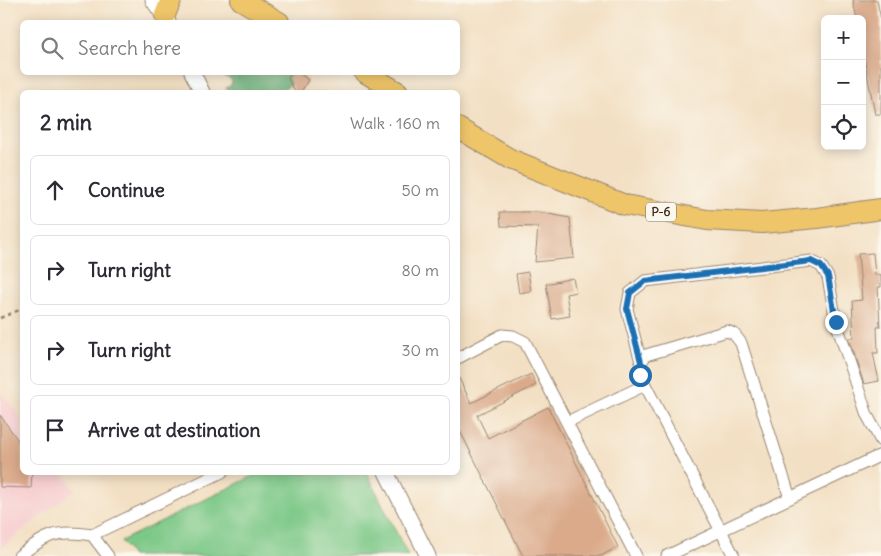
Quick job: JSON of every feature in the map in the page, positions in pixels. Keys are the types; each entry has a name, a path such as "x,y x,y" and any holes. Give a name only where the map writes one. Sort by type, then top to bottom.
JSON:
{"highway":[{"path":"240,0 275,20"},
{"path":"369,75 395,90"},
{"name":"P-6","path":"460,129 510,159 625,205 708,220 762,223 818,218 881,209"}],"street":[{"path":"194,75 201,90"},
{"path":"734,556 640,375 641,362 627,309 630,293 645,281 811,261 821,266 828,276 836,322 866,415 881,442"},
{"path":"641,362 646,355 727,332 734,334 741,342 790,498"},
{"path":"460,357 502,336 513,336 525,342 636,556"},
{"path":"567,422 645,386"},
{"path":"667,556 881,455"},
{"path":"19,556 40,541 56,534 68,532 92,535 216,475"},
{"path":"388,475 428,556"},
{"path":"92,535 108,556"}],"path":[{"path":"0,318 20,310"}],"shaded area":[{"path":"0,391 20,417 20,475 64,475 75,490 0,548"}],"green space":[{"path":"221,75 291,75 288,78 291,84 284,90 228,90 226,88 232,84 231,79"},
{"path":"255,475 368,475 408,556 132,556 121,541"}],"building":[{"path":"853,0 877,0 881,20 881,114 875,114 866,68 866,15 856,15"},
{"path":"290,75 302,75 308,80 302,90 294,90 288,78"},
{"path":"500,212 538,212 570,218 574,258 535,262 538,227 501,226"},
{"path":"873,253 875,275 881,275 881,287 878,287 880,327 877,327 878,353 873,353 879,381 864,384 849,338 854,338 852,301 862,300 858,254"},
{"path":"528,272 531,291 519,293 516,274"},
{"path":"573,278 576,292 566,294 570,316 552,319 546,284"},
{"path":"531,374 536,385 477,415 488,438 548,407 618,547 601,556 523,556 460,431 460,380 471,403"},
{"path":"0,415 20,443 20,475 32,475 31,488 0,487"}],"route":[{"path":"640,375 641,362 627,309 630,293 645,281 811,261 821,266 828,276 836,322"}]}
